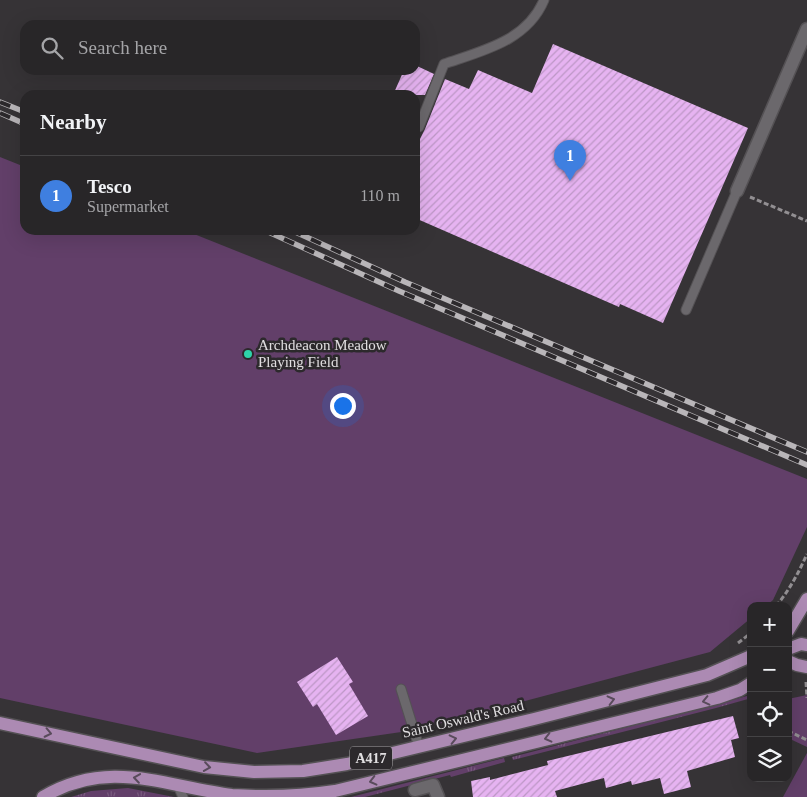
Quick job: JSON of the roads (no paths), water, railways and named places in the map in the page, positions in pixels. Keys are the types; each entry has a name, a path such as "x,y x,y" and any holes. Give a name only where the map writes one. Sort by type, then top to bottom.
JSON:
{"main road":[{"path":"792,624 807,599"},
{"path":"792,647 801,644 807,645"},
{"name":"Saint Oswald's Road","path":"0,723 204,767 254,772 312,769 347,764 707,676 747,658"},
{"path":"792,663 807,667"},
{"name":"A417","path":"43,797 87,778 107,776 143,779 180,791 233,796 306,795 336,791 717,698 747,686"}],"street":[{"path":"737,191 807,29"},
{"path":"415,790 433,785 438,797"}],"lane":[{"path":"420,124 444,64 490,48 522,31 540,11 544,0"},
{"path":"686,310 737,191"},
{"path":"401,688 419,746"}],"railway":[{"path":"0,102 20,110"},
{"path":"0,113 20,122"},
{"path":"275,235 399,291 807,465"},
{"path":"302,235 405,282 807,452"}],"place":[{"name":"Tesco","path":"570,181"},
{"name":"Archdeacon Meadow Playing Field","path":"248,354"}]}
